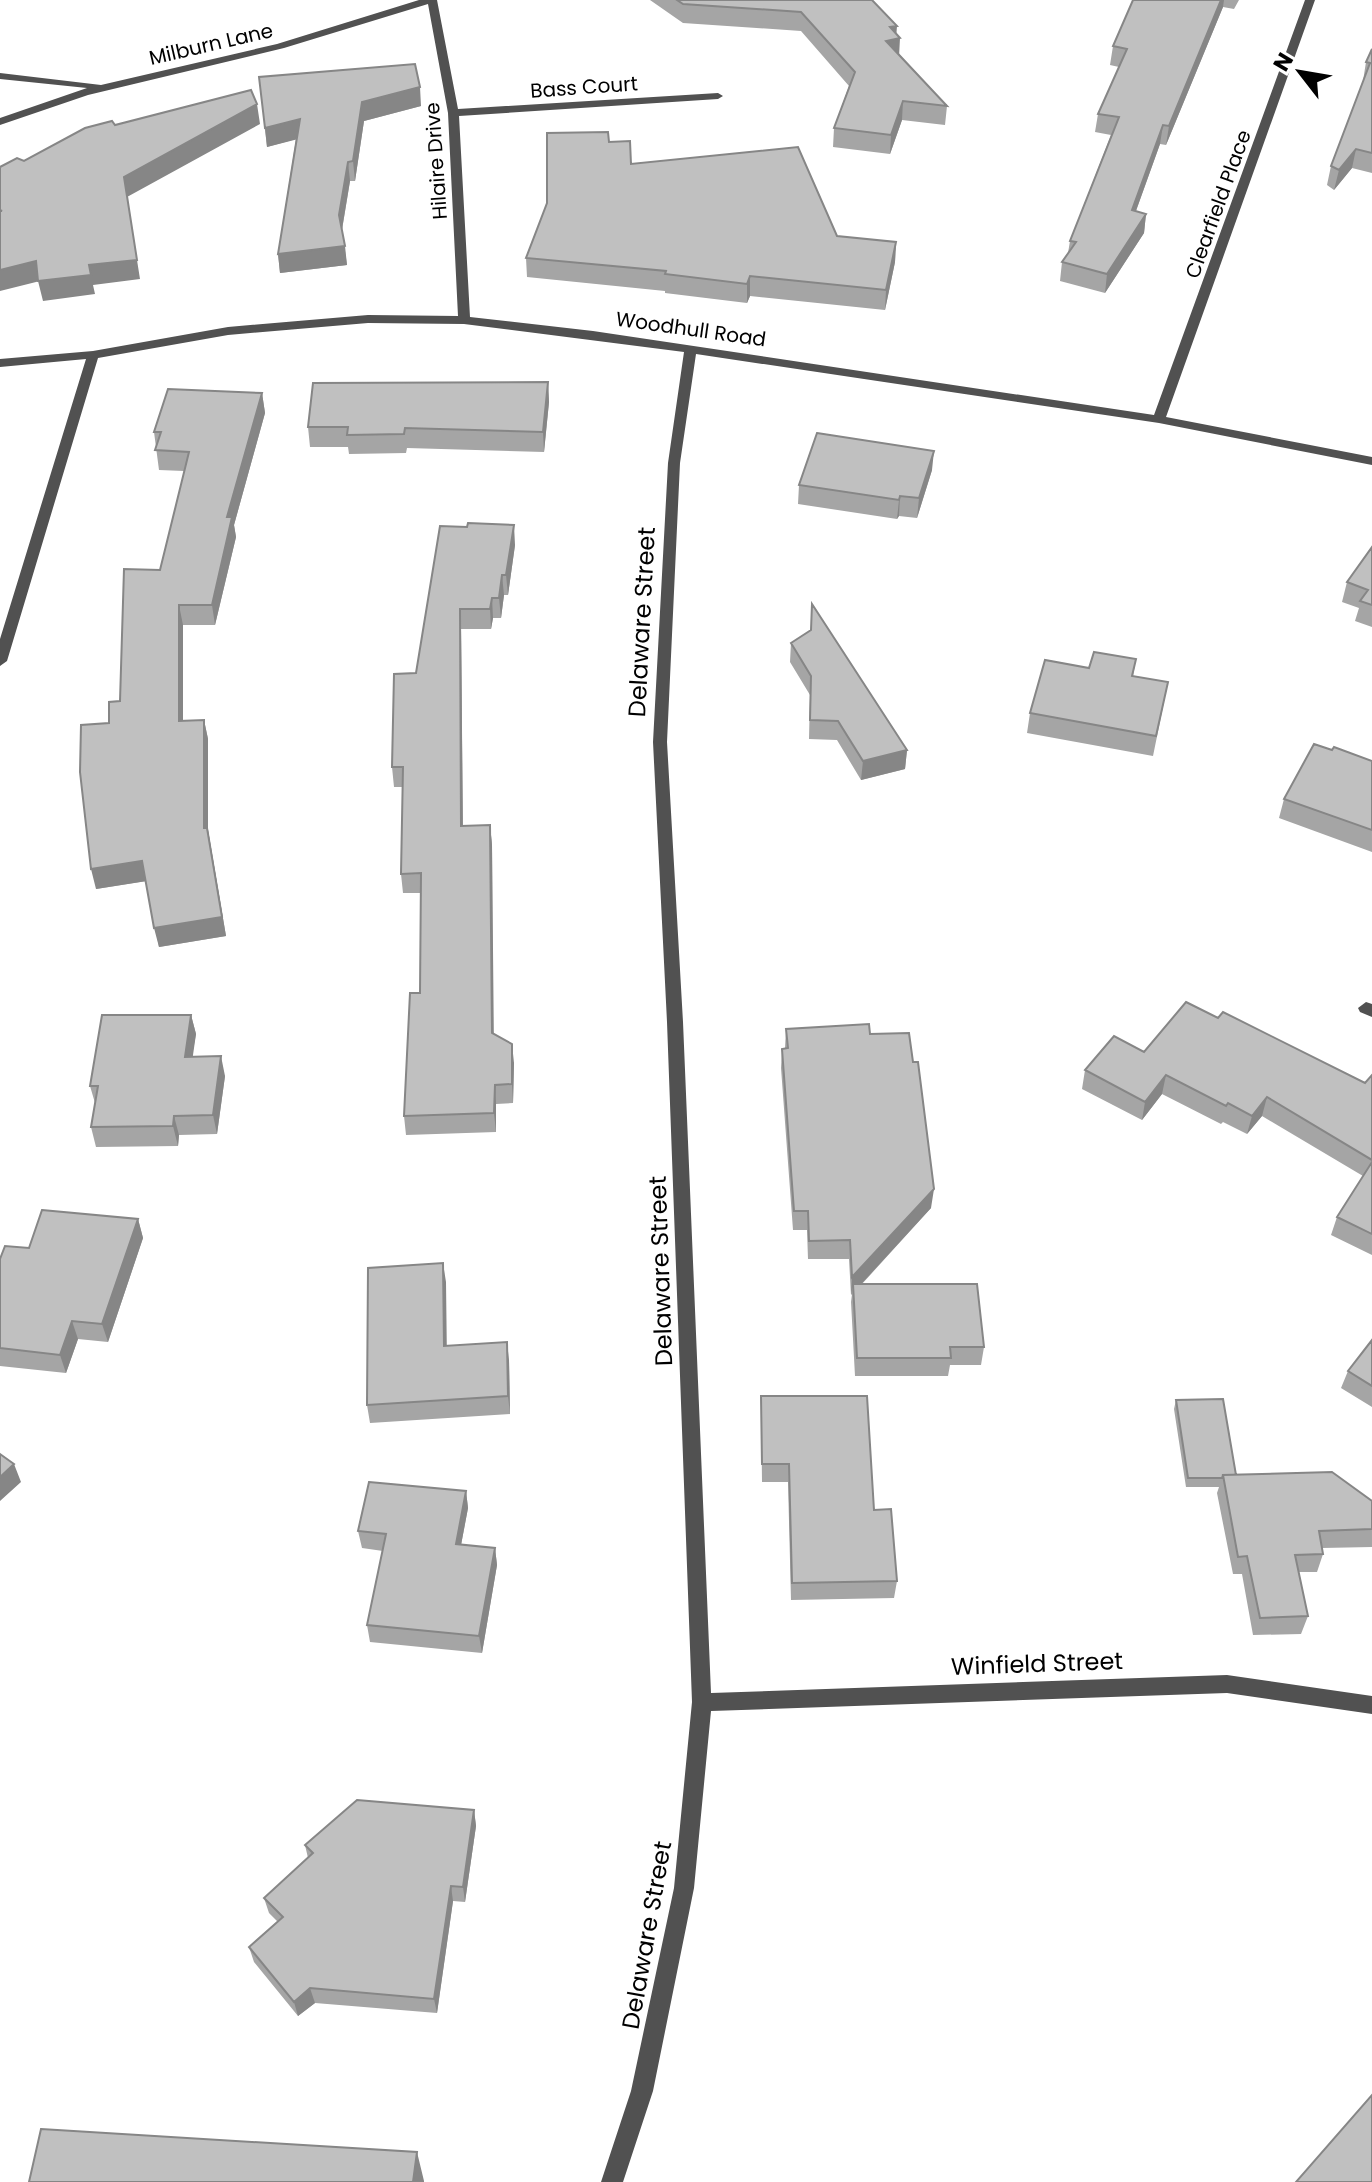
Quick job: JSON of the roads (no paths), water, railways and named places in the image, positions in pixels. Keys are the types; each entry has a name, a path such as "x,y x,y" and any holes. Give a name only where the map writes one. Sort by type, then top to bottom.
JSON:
{"street":[{"name":"Milburn Lane","path":"0,122 28,109 105,87 345,29 431,0"},
{"name":"Hilaire Drive","path":"431,0 453,113 464,320"},
{"name":"Clearfield Place","path":"1159,419 1310,0"},
{"path":"0,76 105,87"},
{"name":"Bass Court","path":"453,113 718,96"},
{"name":"Woodhull Road","path":"0,363 93,355 228,331 368,319 464,320 1159,419 1372,461"},
{"name":"Delaware Street","path":"612,2182 642,2091 684,1888 702,1702 675,1022 660,742 674,463 690,350"},
{"path":"0,661 93,355"},
{"name":"Winfield Street","path":"702,1702 1227,1684 1372,1705"}]}
